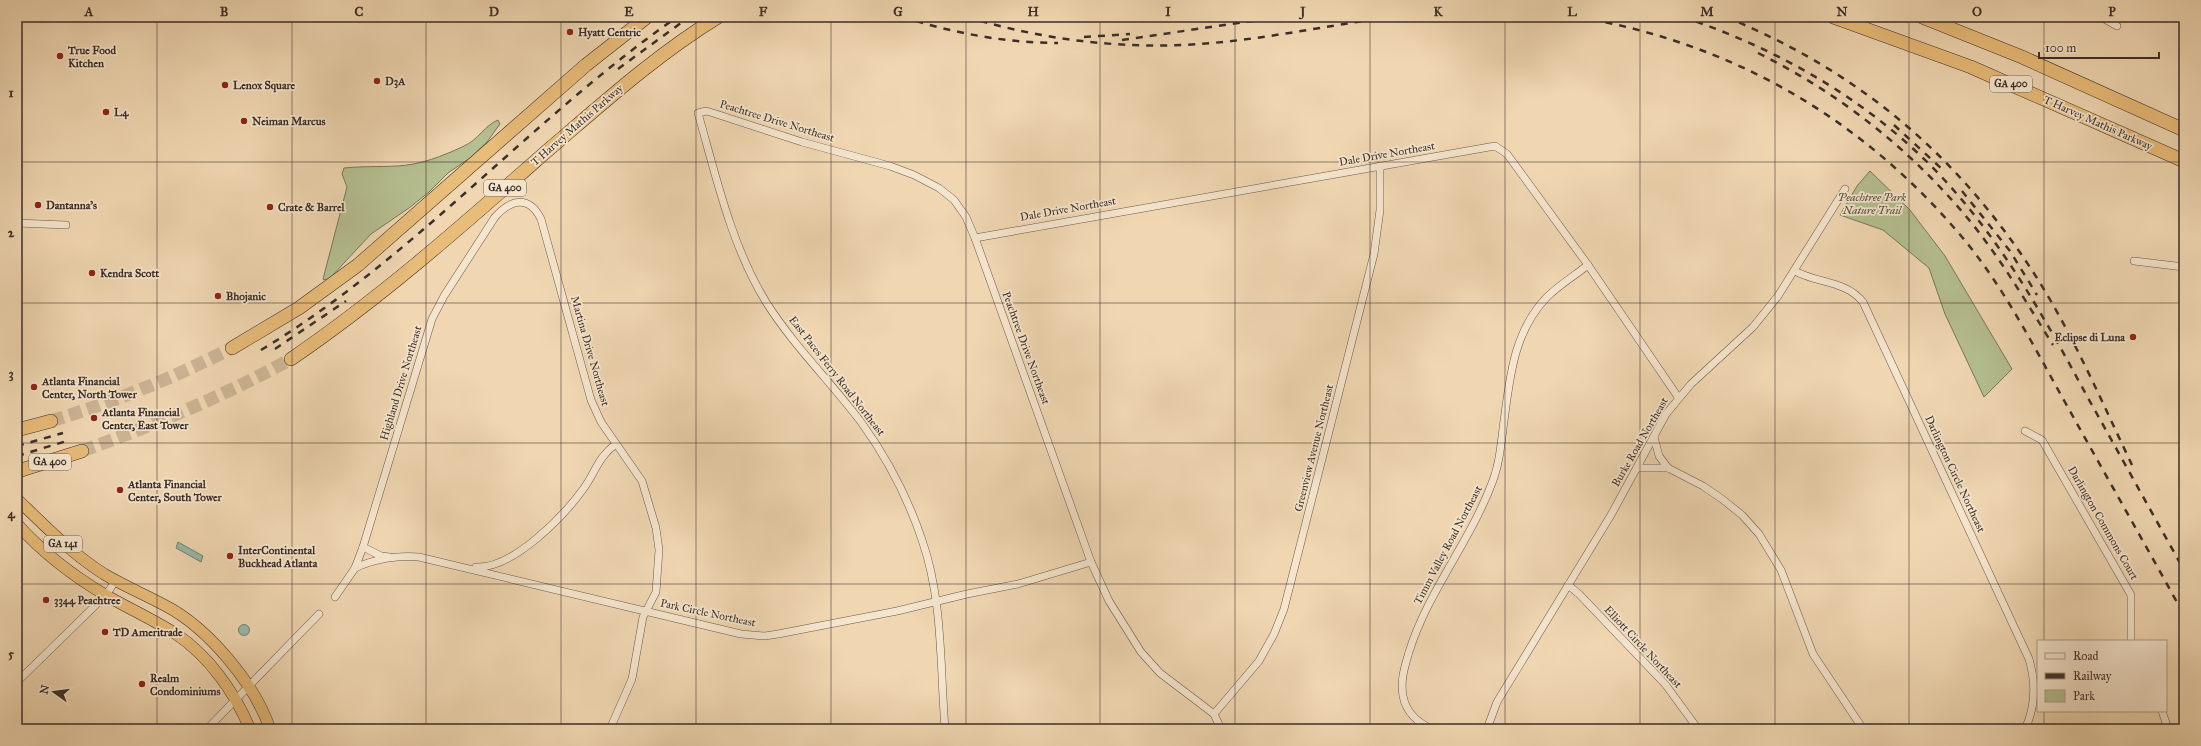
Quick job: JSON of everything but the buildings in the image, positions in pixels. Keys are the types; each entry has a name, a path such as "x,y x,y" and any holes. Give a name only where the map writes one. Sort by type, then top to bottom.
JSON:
{"highway":[{"path":"232,348 299,308 358,265 586,65 647,17"},
{"name":"T Harvey Mathis Parkway","path":"291,359 350,318 399,279 635,76 680,42 718,17"},
{"name":"T Harvey Mathis Parkway","path":"1833,17 1971,67 2184,161"},
{"name":"GA 400","path":"1922,17 2022,57 2184,129"},
{"path":"17,430 51,421"},
{"name":"GA 400","path":"18,472 82,451"},
{"name":"GA 141","path":"17,499 71,551 116,580 167,606 198,628 228,658 247,686 270,729"},
{"name":"GA 141","path":"17,524 43,551 106,595 176,635 209,664 235,699 250,729"}],"street":[{"path":"2101,17 2117,26"},
{"name":"Peachtree Drive Northeast","path":"698,113 706,111 787,137 890,166 914,175 939,188 954,200 966,217 975,238 1091,562 1109,602 1141,652 1160,673 1214,714 1221,729"},
{"name":"East Paces Ferry Road Northeast","path":"698,113 732,227 751,274 783,326 860,421 889,466 907,500 922,540 931,571 936,602 945,729"},
{"name":"Dale Drive Northeast","path":"975,238 1489,146 1500,148 1507,154 1588,266 1678,397"},
{"name":"Greenview Avenue Northeast","path":"1214,714 1259,661 1274,634 1284,609 1374,254 1380,210 1380,166"},
{"name":"Burke Road Northeast","path":"1487,729 1497,702 1638,468 1654,437 1678,397 1753,327 1778,296 1845,189"},
{"name":"Highland Drive Northeast","path":"335,597 355,568 363,547 432,319 444,296 495,217 510,205 521,202 526,203"},
{"name":"Martina Drive Northeast","path":"526,203 536,209 541,218 591,400 601,422 642,480 656,528 659,550 656,592 645,611 634,672 610,729"},
{"path":"17,223 66,225"},
{"path":"2134,261 2184,267"},
{"name":"Timm Valley Road Northeast","path":"1432,729 1417,720 1409,711 1403,698 1402,685 1404,671 1413,639 1436,588 1473,522 1492,483 1500,455 1510,369 1520,338 1534,314 1547,298 1588,266"},
{"name":"Darlington Circle Northeast","path":"1795,271 1806,278 1847,288 1856,293 1863,302 2029,659 2035,686 2032,713 2025,729"},
{"name":"Darlington Commons Court","path":"2025,431 2042,440 2131,594 2131,640"},
{"path":"1654,437 1659,456 1668,468 1703,486 1722,499 1742,515 1759,534 1781,570 1813,654 1863,729"},
{"path":"458,565 491,566 522,549 570,506 585,486 601,456 616,444"},
{"path":"1638,468 1668,468"},
{"name":"Park Circle Northeast","path":"363,547 381,556 405,556 458,565 741,634 765,636 898,611 1018,584 1091,562"},
{"name":"Park Circle Northeast","path":"355,568 390,557"},
{"path":"17,682 106,595 116,580"},
{"name":"Elliott Circle Northeast","path":"1568,585 1579,594 1664,684 1698,729"},
{"path":"207,729 247,686 319,614"},
{"path":"2162,712 2168,729"}],"green space":[{"path":"498,120 500,124 487,142 470,158 448,173 429,192 409,208 371,234 331,277 326,280 323,279 347,187 342,174 344,168 406,165 431,159 469,143 489,125"},
{"name":"Peachtree Park Nature Trail","path":"1870,171 1910,210 1945,256 2012,369 1984,397 1945,314 1929,268 1883,230 1840,215 1857,186"}],"shaded area":[{"path":"178,542 203,556 201,562 176,548"},
{"path":"244,624 248,626 250,630 248,634 244,636 240,634 238,630 240,626"}],"tunnel":[{"path":"51,421 98,406 143,389 232,348"},
{"path":"82,451 136,431 214,398 291,359"}],"railway":[{"path":"261,350 317,313 370,274 572,99 623,57 677,17"},
{"path":"618,69 689,17"},
{"path":"903,17 941,28 980,36 1038,43 1058,43"},
{"path":"967,17 1020,31 1047,36 1100,43 1155,46 1235,41 1392,17"},
{"path":"1122,40 1279,17"},
{"path":"1578,17 1635,29 1689,46 1741,67 1790,92 1837,122 1881,156 1923,194 1962,237 2005,297 2184,615"},
{"path":"1683,17 1722,31 1759,47 1832,87 1898,135 1928,163 1956,193 1994,241 2028,292 2059,344 2184,570"},
{"path":"1726,17 1775,39 1820,64 1863,92 1902,122 1940,156 1974,193 2007,234 2050,300 2087,370 2132,465"},
{"path":"1084,37 1130,34"},
{"path":"1758,53 1789,69 1848,107 1902,150 1927,174 1951,199 1985,240 2053,345"},
{"path":"1894,125 1942,169"},
{"path":"1962,191 2010,251 2037,295"},
{"path":"275,349 346,301"},
{"path":"17,446 63,433"},
{"path":"17,456 70,440"}],"place":[{"name":"Hyatt Centric","path":"570,32"},
{"name":"True Food Kitchen","path":"60,56"},
{"name":"D3A","path":"377,81"},
{"name":"Lenox Square","path":"225,85"},
{"name":"L4","path":"106,112"},
{"name":"Neiman Marcus","path":"244,121"},
{"name":"Dantanna's","path":"38,205"},
{"name":"Crate & Barrel","path":"270,207"},
{"name":"Kendra Scott","path":"92,273"},
{"name":"Bhojanic","path":"218,296"},
{"name":"Eclipse di Luna","path":"2133,337"},
{"name":"Atlanta Financial Center, North Tower","path":"34,387"},
{"name":"Atlanta Financial Center, East Tower","path":"94,418"},
{"name":"Atlanta Financial Center, South Tower","path":"120,490"},
{"name":"InterContinental Buckhead Atlanta","path":"230,556"},
{"name":"3344 Peachtree","path":"46,600"},
{"name":"TD Ameritrade","path":"105,632"},
{"name":"Realm Condominiums","path":"142,684"}]}
